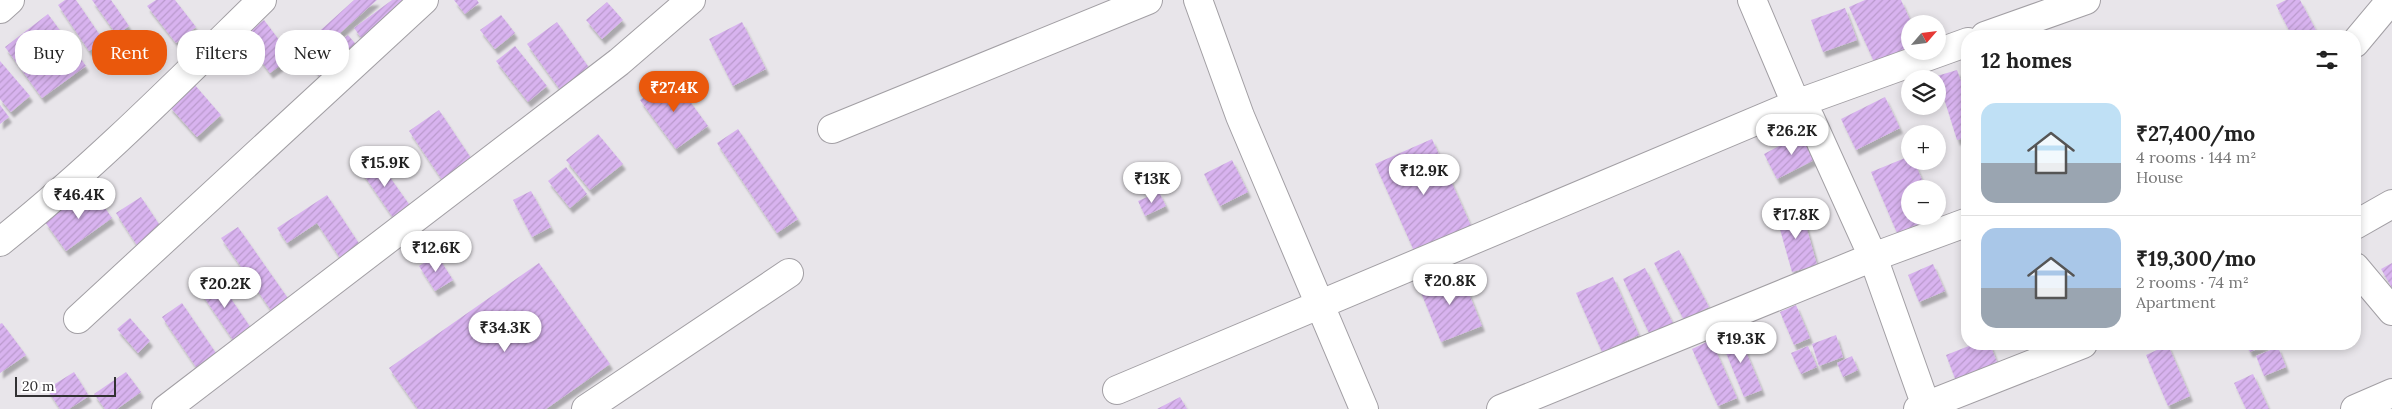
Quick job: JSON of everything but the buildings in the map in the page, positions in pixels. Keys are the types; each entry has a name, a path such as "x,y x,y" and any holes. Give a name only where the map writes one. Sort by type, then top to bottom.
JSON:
{"street":[{"path":"0,9 10,0"},
{"path":"0,242 155,105 262,0"},
{"path":"78,319 424,0"},
{"path":"166,409 619,62 691,0"},
{"path":"832,129 1148,0"},
{"path":"1198,0 1240,116 1364,409"},
{"path":"1752,0 1796,104 1810,118 1873,257 1924,408 2068,350"},
{"path":"2002,30 2086,0"},
{"path":"2361,36 2391,0"},
{"path":"1117,390 1796,104 1961,45"},
{"path":"2361,222 2392,204"},
{"path":"1501,409 1873,257 1961,225"},
{"path":"586,409 789,274"},
{"path":"2361,274 2392,311"},
{"path":"2355,409 2392,393"}]}
